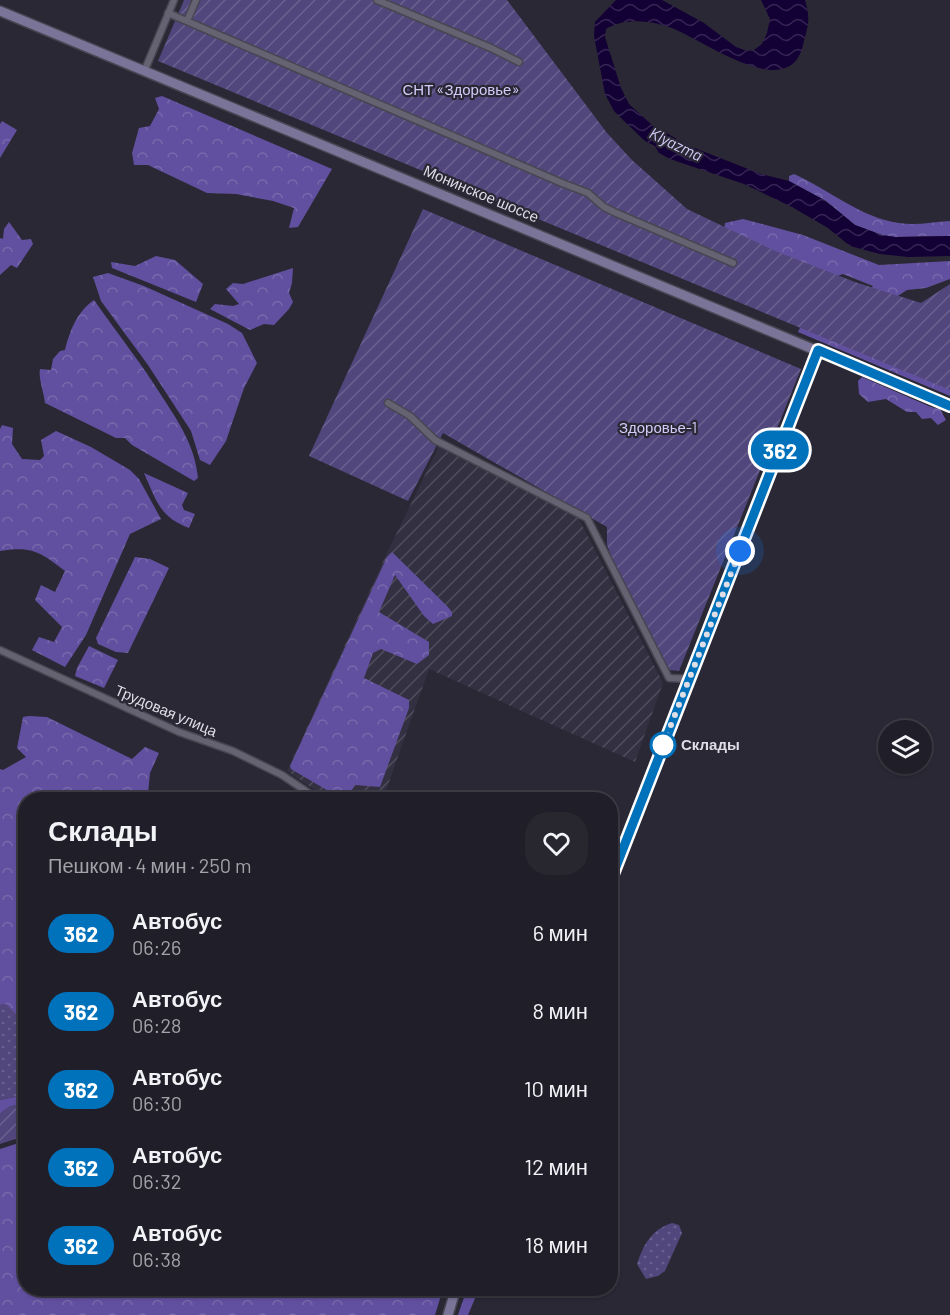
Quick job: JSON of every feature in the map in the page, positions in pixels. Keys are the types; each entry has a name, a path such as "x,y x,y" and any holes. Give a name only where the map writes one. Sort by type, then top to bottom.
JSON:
{"main road":[{"name":"Монинское шоссе","path":"0,11 950,406"},
{"path":"618,862 818,350"},
{"path":"448,1315 454,1296"}],"street":[{"path":"144,72 174,0"},
{"path":"187,21 196,0"},
{"path":"377,0 519,62"},
{"path":"168,13 551,179 583,190 614,212 733,262"},
{"path":"388,403 410,416 435,440 587,518 669,678 690,679"},
{"name":"Трудовая улица","path":"0,650 179,732 233,751 282,775 307,792"}],"shaded area":[{"path":"440,444 577,515 663,683 635,762 429,669 385,792 318,792 287,771 387,553"}],"green space":[{"name":"СНТ «Здоровье»","path":"184,0 507,0 607,133 632,160 687,209 775,251 855,282 921,303 950,284 950,390 158,61"},
{"path":"162,96 332,169 298,227 289,228 294,208 273,201 236,194 207,193 148,165 134,165 132,153 139,128 150,126 159,109 155,98"},
{"path":"2,121 17,130 0,158 0,124"},
{"path":"794,174 858,209 885,220 911,224 950,221 950,236 895,237 882,235 855,225 826,201 789,181 789,176"},
{"name":"Здоровье-1","path":"423,209 801,369 679,671 669,670 612,559 607,545 607,527 443,433 408,501 309,456"},
{"path":"743,219 803,235 879,265 950,261 950,279 926,288 907,290 856,323 950,384 950,396 798,332 806,316 842,318 873,286 843,274 824,281 723,238 725,223"},
{"path":"9,222 22,240 31,239 33,244 17,268 11,265 0,275 0,238 3,239 4,229"},
{"path":"156,256 175,260 203,284 196,302 112,268 111,262 135,266"},
{"path":"293,268 289,293 293,302 274,325 264,324 250,330 210,309 215,304 233,306 239,304 226,289 233,283 243,284"},
{"path":"108,273 144,286 228,324 242,333 257,363 244,388 226,441 210,465 200,460 191,431 148,365 101,301 93,277"},
{"path":"94,300 147,373 181,427 194,456 198,478 194,481 132,445 125,438 116,438 45,403 40,369 51,370 53,359 60,351 65,350 79,316"},
{"path":"862,377 940,409 946,420 938,425 931,418 922,419 916,412 907,412 886,399 868,402 859,394 858,381"},
{"path":"2,425 13,428 12,444 22,459 40,460 44,456 41,440 56,431 91,447 130,470 139,479 161,519 130,534 86,635 65,667 32,650 39,637 54,642 62,627 35,600 41,585 55,592 65,571 35,552 20,549 0,551 0,429"},
{"path":"144,473 188,493 182,505 184,510 195,514 189,528 179,524 165,513"},
{"path":"392,552 447,606 452,616 433,624 424,616 395,575 379,612 429,642 429,655 417,664 381,649 373,653 364,678 409,700 409,708 380,787 355,785 350,792 330,792 291,769 290,766 387,557"},
{"path":"135,557 150,559 169,568 128,653 116,652 98,644 96,638"},
{"path":"89,646 118,660 104,688 75,676"},
{"path":"23,717 47,717 132,759 145,747 159,753 150,773 148,792 18,792 18,1012 16,1014 6,1004 0,1005 0,769 3,770 26,757 17,748"},
{"path":"18,1004 18,1096 0,1100 0,1005"},
{"path":"18,1096 18,1104 9,1107 0,1114 0,1100"},
{"path":"18,1104 18,1138 0,1144 0,1114 9,1107"},
{"path":"18,1143 18,1296 441,1296 435,1315 0,1315 0,1149"},
{"path":"672,1223 679,1225 682,1233 665,1271 658,1276 646,1279 637,1264 642,1250 659,1229"},
{"path":"465,1296 476,1296 468,1315 458,1315"}],"water":[{"name":"Klyazma","path":"616,0 662,0 704,23 736,47 747,51 754,50 762,44 767,33 770,19 761,0 805,0 808,22 803,45 794,62 781,69 763,69 742,63 683,33 661,25 629,22 606,29 605,37 621,88 629,104 653,126 692,147 761,174 789,181 826,201 855,225 882,235 895,237 950,236 950,256 908,257 880,254 850,246 828,228 792,207 744,184 670,159 659,153 655,146 645,141 614,111 605,94 594,36 595,22"}],"bus line":[{"name":"362","path":"618,862 818,350 950,406"}],"place":[{"name":"Склады","path":"663,745"}],"route":[{"path":"663,745 740,551"}]}
